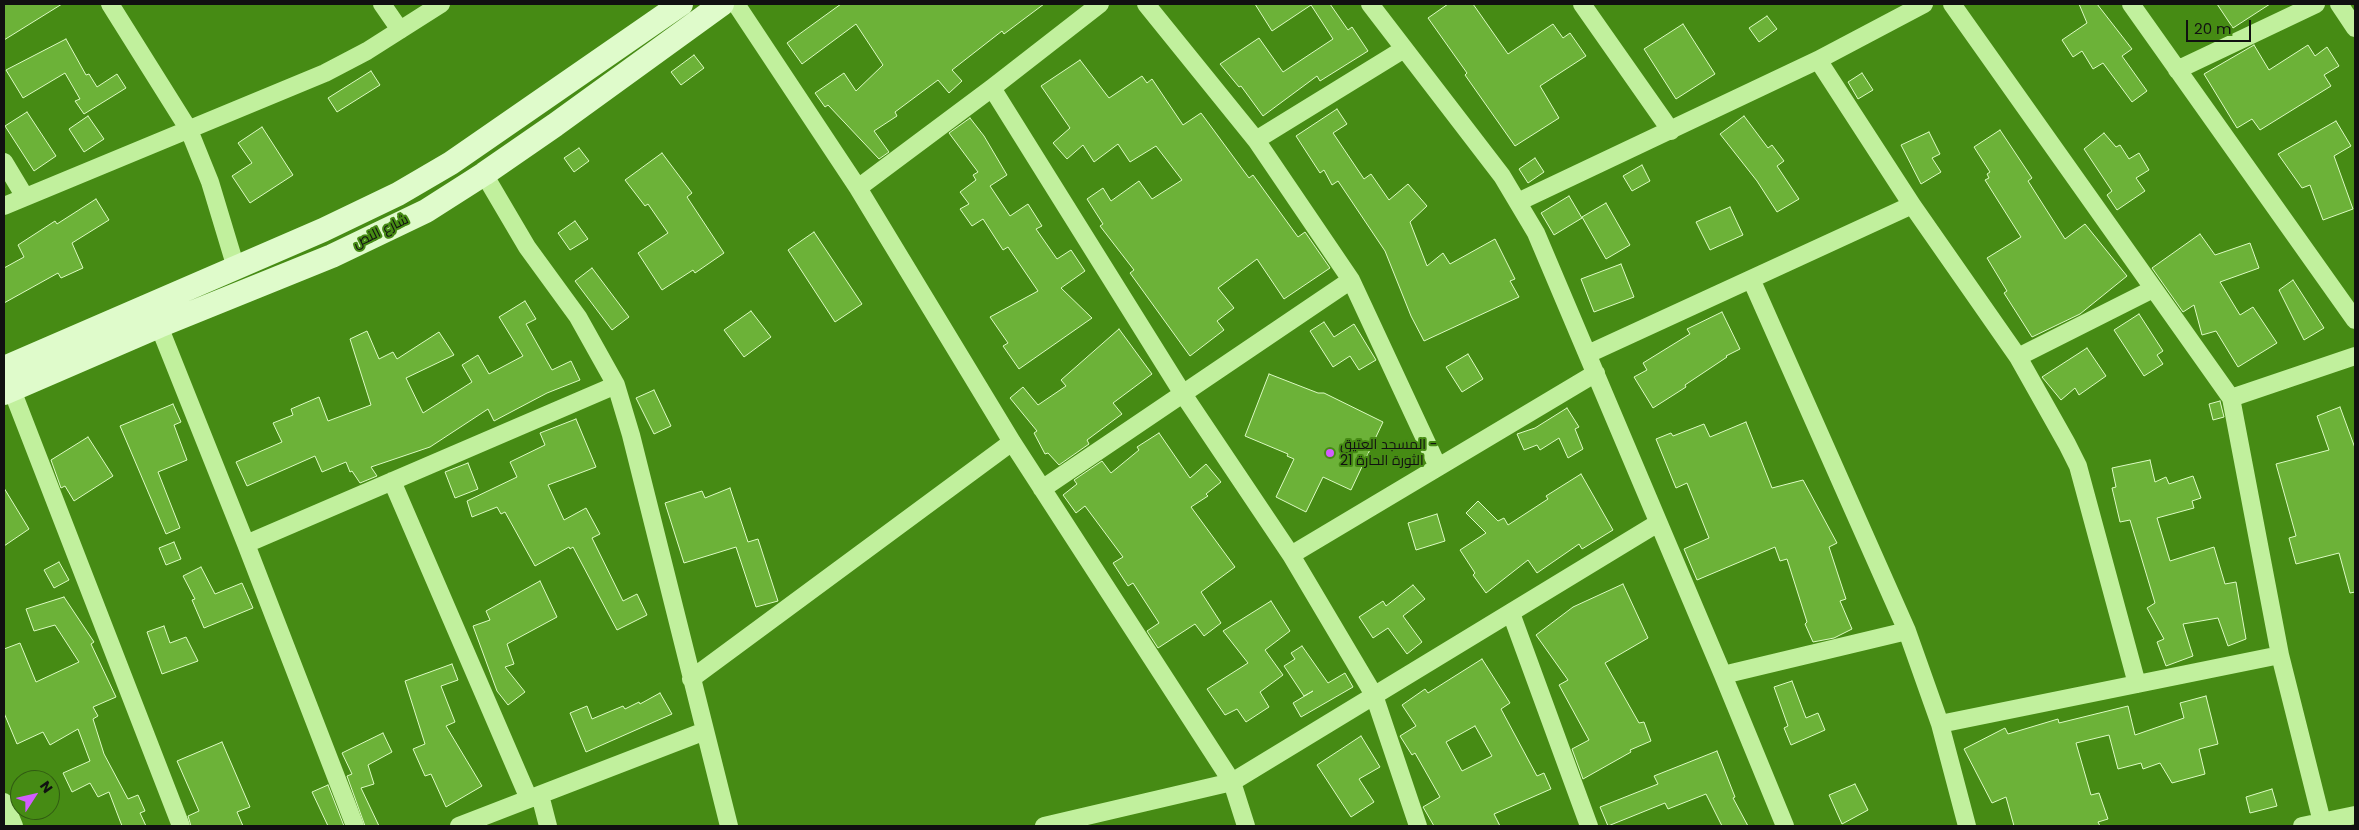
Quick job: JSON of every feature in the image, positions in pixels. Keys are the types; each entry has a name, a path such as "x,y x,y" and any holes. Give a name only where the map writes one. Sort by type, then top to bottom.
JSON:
{"main road":[{"name":"شارع النص","path":"4,368 236,268 398,194 451,163 681,4"},
{"name":"شارع النص","path":"8,392 159,326 332,256 426,211 484,174 722,4"}],"street":[{"path":"110,4 189,130 210,182 236,268"},
{"path":"382,4 400,30"},
{"path":"4,206 326,73 441,4"},
{"path":"736,4 858,188 1012,442 1232,782 1246,826"},
{"path":"858,188 1100,4"},
{"path":"1146,4 1256,140 1351,280 1438,467"},
{"path":"1370,4 1502,176 1536,233 1724,674 1785,826"},
{"path":"1582,4 1671,131"},
{"path":"1518,202 1818,60 1924,4"},
{"path":"1952,4 2231,398 2280,655 2322,822"},
{"path":"2131,4 2355,320"},
{"path":"2177,70 2316,4"},
{"path":"2339,4 2355,28"},
{"path":"1256,140 1404,49"},
{"path":"1818,60 1912,205 2018,357 2067,444 2078,466 2137,684"},
{"path":"992,88 1183,394 1291,555 1374,695 1418,826"},
{"path":"4,162 25,197"},
{"path":"484,174 527,247 578,317 616,385 631,435 729,826"},
{"path":"1588,354 1912,205"},
{"path":"1751,279 1907,631 1940,724 1967,826"},
{"path":"1042,489 1351,280"},
{"path":"2018,357 2154,289"},
{"path":"159,326 355,826"},
{"path":"2231,398 2355,356"},
{"path":"1291,555 1596,373"},
{"path":"246,544 616,385"},
{"path":"8,392 181,826"},
{"path":"691,679 1012,442"},
{"path":"392,481 548,826"},
{"path":"1044,826 1232,782 1658,523"},
{"path":"1511,613 1589,826"},
{"path":"1724,674 1907,631"},
{"path":"1940,724 2280,655"},
{"path":"460,826 705,731"},
{"path":"4,802 14,826"},
{"path":"2302,826 2355,814"}],"building":[{"path":"4,4 62,4 4,40"},
{"path":"841,4 1044,4 1004,34 1002,31 952,70 962,81 949,93 938,80 895,112 897,116 874,131 889,152 879,159 828,105 825,107 815,93 844,73 856,91 883,65 856,24 802,64 787,43"},
{"path":"1255,4 1330,4 1348,30 1352,27 1368,51 1320,81 1317,76 1263,116 1241,86 1239,87 1220,64 1259,38 1283,72 1333,39 1311,5 1272,31"},
{"path":"1448,4 1473,4 1508,54 1553,24 1563,38 1570,33 1586,56 1540,86 1559,118 1515,146 1428,18"},
{"path":"2079,4 2097,4 2132,49 2122,56 2147,91 2132,102 2103,63 2093,69 2082,51 2073,57 2062,40 2087,23"},
{"path":"2217,4 2270,4 2233,28"},
{"path":"1767,16 1777,29 1759,42 1749,28"},
{"path":"1683,24 1715,74 1676,99 1644,49"},
{"path":"66,39 86,75 89,74 97,87 117,74 126,88 84,114 75,101 80,99 65,73 23,98 6,70"},
{"path":"2254,45 2269,70 2308,45 2315,56 2327,47 2339,66 2324,75 2331,86 2260,130 2252,119 2237,128 2204,74"},
{"path":"694,55 704,68 681,85 671,72"},
{"path":"1080,60 1109,98 1142,76 1147,83 1152,79 1183,125 1201,113 1249,178 1253,175 1298,237 1305,232 1330,268 1284,299 1257,259 1218,288 1234,308 1217,321 1224,330 1190,356 1130,273 1134,270 1100,226 1103,224 1087,199 1103,188 1111,201 1139,181 1152,199 1182,180 1156,146 1130,162 1118,144 1094,162 1083,145 1067,159 1053,143 1070,128 1041,86"},
{"path":"371,71 380,85 337,112 328,98"},
{"path":"1862,73 1873,90 1858,99 1848,82"},
{"path":"1337,109 1347,124 1333,133 1364,179 1371,174 1389,200 1408,184 1427,206 1410,222 1427,266 1443,253 1450,264 1495,239 1515,279 1510,281 1519,297 1424,341 1411,316 1385,251 1338,181 1332,185 1324,170 1320,173 1296,136"},
{"path":"27,112 56,156 34,171 5,126"},
{"path":"88,116 104,139 84,152 69,129"},
{"path":"1744,116 1768,148 1772,145 1784,161 1777,166 1799,199 1777,212 1757,181 1720,134"},
{"path":"970,118 984,136 1007,175 990,186 1010,216 1028,204 1042,226 1036,229 1057,259 1071,250 1085,271 1061,288 1092,318 1019,369 1003,346 1008,343 990,317 1038,291 1008,247 1003,250 983,219 972,226 960,209 969,204 960,192 976,180 973,175 978,172 949,133"},
{"path":"2336,121 2351,146 2334,156 2353,209 2323,220 2310,185 2302,188 2278,154"},
{"path":"262,127 293,175 250,203 232,176 252,163 238,143"},
{"path":"2000,130 2032,178 2028,181 2065,239 2085,224 2127,276 2080,314 2032,337 2004,293 2007,291 1987,258 2021,237 1985,180 1989,178 1987,174 1990,172 1974,147"},
{"path":"1929,132 1940,154 1932,158 1941,172 1921,184 1901,145"},
{"path":"2104,133 2116,147 2120,145 2129,159 2139,153 2149,170 2136,178 2145,191 2117,210 2107,195 2112,191 2084,149"},
{"path":"579,148 589,161 574,172 564,158"},
{"path":"662,153 692,193 687,197 724,253 695,273 693,270 662,290 638,253 668,233 648,204 645,206 625,180"},
{"path":"1535,158 1544,172 1528,183 1519,169"},
{"path":"1642,165 1650,181 1632,191 1623,176"},
{"path":"1569,196 1582,218 1554,235 1541,213"},
{"path":"96,199 109,220 72,243 83,268 61,278 58,273 4,303 4,268 24,257 18,245 55,221 57,224"},
{"path":"1606,203 1630,245 1606,259 1582,217"},
{"path":"1730,207 1743,235 1710,250 1696,222"},
{"path":"575,221 588,239 570,250 558,233"},
{"path":"814,232 862,304 835,322 788,250"},
{"path":"2200,234 2215,255 2250,243 2259,268 2220,282 2240,315 2253,307 2277,343 2238,367 2216,331 2202,335 2194,305 2183,312 2152,268"},
{"path":"1621,264 1634,297 1594,312 1581,279"},
{"path":"592,268 629,317 612,330 575,281"},
{"path":"2293,280 2324,328 2304,340 2279,290"},
{"path":"525,301 536,319 526,324 552,370 571,361 580,380 547,393 494,421 488,409 430,447 371,467 377,476 360,483 352,471 350,472 346,462 322,472 315,456 247,486 236,462 282,442 273,423 293,415 291,409 319,397 328,421 371,405 350,339 367,331 379,359 393,352 397,359 439,332 454,355 406,378 423,413 472,382 462,365 478,355 489,374 523,356 499,317"},
{"path":"751,311 771,337 744,357 724,330"},
{"path":"1722,312 1740,349 1726,356 1685,385 1686,387 1653,408 1634,377 1647,370 1643,363 1690,334 1687,329"},
{"path":"2139,314 2163,351 2157,355 2163,364 2144,376 2114,330"},
{"path":"1324,322 1334,337 1354,324 1376,360 1359,370 1350,356 1333,367 1310,331"},
{"path":"1119,329 1152,374 1113,403 1122,414 1087,440 1089,444 1059,465 1048,453 1045,454 1034,433 1037,431 1010,398 1023,387 1038,405 1066,386 1061,380"},
{"path":"2087,348 2106,376 2079,395 2075,388 2061,400 2042,377"},
{"path":"1468,354 1483,379 1462,392 1446,367"},
{"path":"1269,374 1318,393 1324,393 1383,422 1351,490 1323,477 1306,512 1276,497 1294,459 1287,456 1288,454 1245,436"},
{"path":"654,390 671,426 654,434 636,398"},
{"path":"2220,401 2224,417 2213,420 2209,404"},
{"path":"173,404 181,422 174,425 187,460 158,472 180,528 166,534 120,426"},
{"path":"2340,407 2355,448 2355,592 2350,593 2339,553 2296,564 2289,538 2296,536 2276,464 2329,450 2317,416"},
{"path":"1567,408 1579,427 1575,429 1583,449 1568,458 1559,438 1540,450 1537,445 1524,450 1517,434 1535,428"},
{"path":"576,419 596,467 548,485 564,520 586,508 600,534 592,538 623,601 637,594 647,615 617,630 573,547 570,549 569,547 535,566 505,512 501,514 497,507 472,517 467,501 517,477 510,462 545,445 540,433"},
{"path":"1746,422 1772,488 1803,480 1837,543 1829,547 1846,599 1840,601 1852,629 1834,638 1813,642 1805,624 1807,622 1787,559 1780,561 1775,547 1697,580 1684,549 1709,538 1687,483 1676,488 1656,439 1671,433 1673,436 1704,424 1710,437"},
{"path":"1159,433 1190,478 1206,464 1221,482 1206,494 1208,496 1191,507 1235,567 1201,592 1221,623 1204,636 1195,624 1158,648 1147,631 1159,623 1133,583 1128,586 1113,563 1123,557 1085,506 1076,513 1063,495 1077,484 1074,480 1102,461 1111,473 1139,450 1137,447"},
{"path":"88,437 113,476 74,501 65,486 61,488 51,460"},
{"path":"2150,460 2155,482 2166,477 2169,484 2193,476 2201,498 2192,501 2194,508 2157,518 2170,561 2214,547 2225,584 2236,582 2246,639 2228,646 2218,618 2183,624 2193,656 2166,666 2157,642 2164,639 2147,608 2155,603 2130,520 2120,522 2112,488 2116,487 2112,468"},
{"path":"468,463 478,489 455,498 445,472"},
{"path":"1581,474 1613,530 1582,549 1579,544 1537,573 1528,560 1486,593 1473,575 1475,573 1460,550 1486,533 1466,513 1478,501 1498,521 1504,518 1508,525 1548,499 1546,496"},
{"path":"4,488 29,529 4,546"},
{"path":"730,488 748,542 758,539 778,601 756,607 736,547 684,563 665,503 702,491 705,498"},
{"path":"1437,514 1445,541 1416,550 1408,523"},
{"path":"174,542 181,559 166,565 159,548"},
{"path":"59,562 69,580 54,588 44,570"},
{"path":"201,567 215,594 242,583 253,608 204,628 192,600 195,599 183,576"},
{"path":"540,581 557,617 507,644 514,664 505,667 525,692 508,705 497,691 473,626 490,620 486,611"},
{"path":"1623,584 1648,638 1605,663 1639,723 1644,722 1651,741 1630,750 1631,752 1583,779 1572,749 1589,740 1559,685 1568,680 1536,635 1573,607"},
{"path":"1413,585 1425,599 1403,616 1422,642 1407,654 1388,628 1373,638 1359,617 1383,601 1386,606"},
{"path":"64,597 94,642 91,644 116,697 93,707 98,716 93,719 104,754 128,799 138,795 145,811 140,813 146,826 122,826 109,792 98,797 90,783 72,792 63,773 90,761 78,729 50,745 43,732 17,744 4,713 4,649 20,643 36,682 79,662 55,625 34,631 26,609"},
{"path":"1271,601 1290,631 1265,650 1283,675 1260,692 1269,707 1246,722 1237,709 1225,715 1207,689 1248,663 1223,631"},
{"path":"164,626 170,643 186,637 198,661 162,674 147,632"},
{"path":"1302,646 1328,683 1345,673 1353,687 1301,717 1293,703 1313,691 1304,696 1284,666 1295,659 1291,653"},
{"path":"1482,659 1510,703 1501,709 1537,776 1544,773 1551,789 1494,814 1500,826 1434,826 1423,807 1440,797 1415,753 1412,755 1400,736 1416,726 1402,705 1425,689 1428,693","holes":["1475,726 1492,756 1462,771 1446,742"]},
{"path":"452,664 458,680 441,686 455,722 446,726 482,786 446,807 431,774 425,776 413,749 425,744 405,681"},
{"path":"1792,681 1806,718 1818,713 1825,730 1791,745 1784,728 1788,726 1774,687"},
{"path":"660,693 672,714 586,752 570,713 587,706 592,719 623,706 625,709 639,702 640,704"},
{"path":"2206,696 2218,744 2199,749 2205,774 2172,783 2160,763 2143,769 2141,763 2118,769 2109,735 2076,743 2091,795 2099,793 2108,819 2098,822 2100,826 2014,826 2006,797 1992,803 1964,749 2005,728 2008,734 2058,719 2059,723 2128,706 2135,735 2184,718 2180,703"},
{"path":"383,733 392,752 368,765 374,784 361,788 379,826 365,826 347,776 352,774 342,753"},
{"path":"1361,736 1380,767 1359,779 1374,802 1351,817 1317,765"},
{"path":"222,742 250,807 237,812 243,826 191,826 188,816 199,811 177,761"},
{"path":"1717,751 1735,797 1733,798 1748,826 1722,826 1706,794 1668,809 1665,803 1608,826 1600,807 1658,784 1654,776"},
{"path":"1855,784 1868,810 1842,824 1829,795"},
{"path":"328,785 344,826 328,826 312,792"},
{"path":"2272,789 2277,806 2250,813 2246,797"}],"place":[{"name":"المسجد العتيق - الثورة الحارة 21","path":"1330,453"}]}
